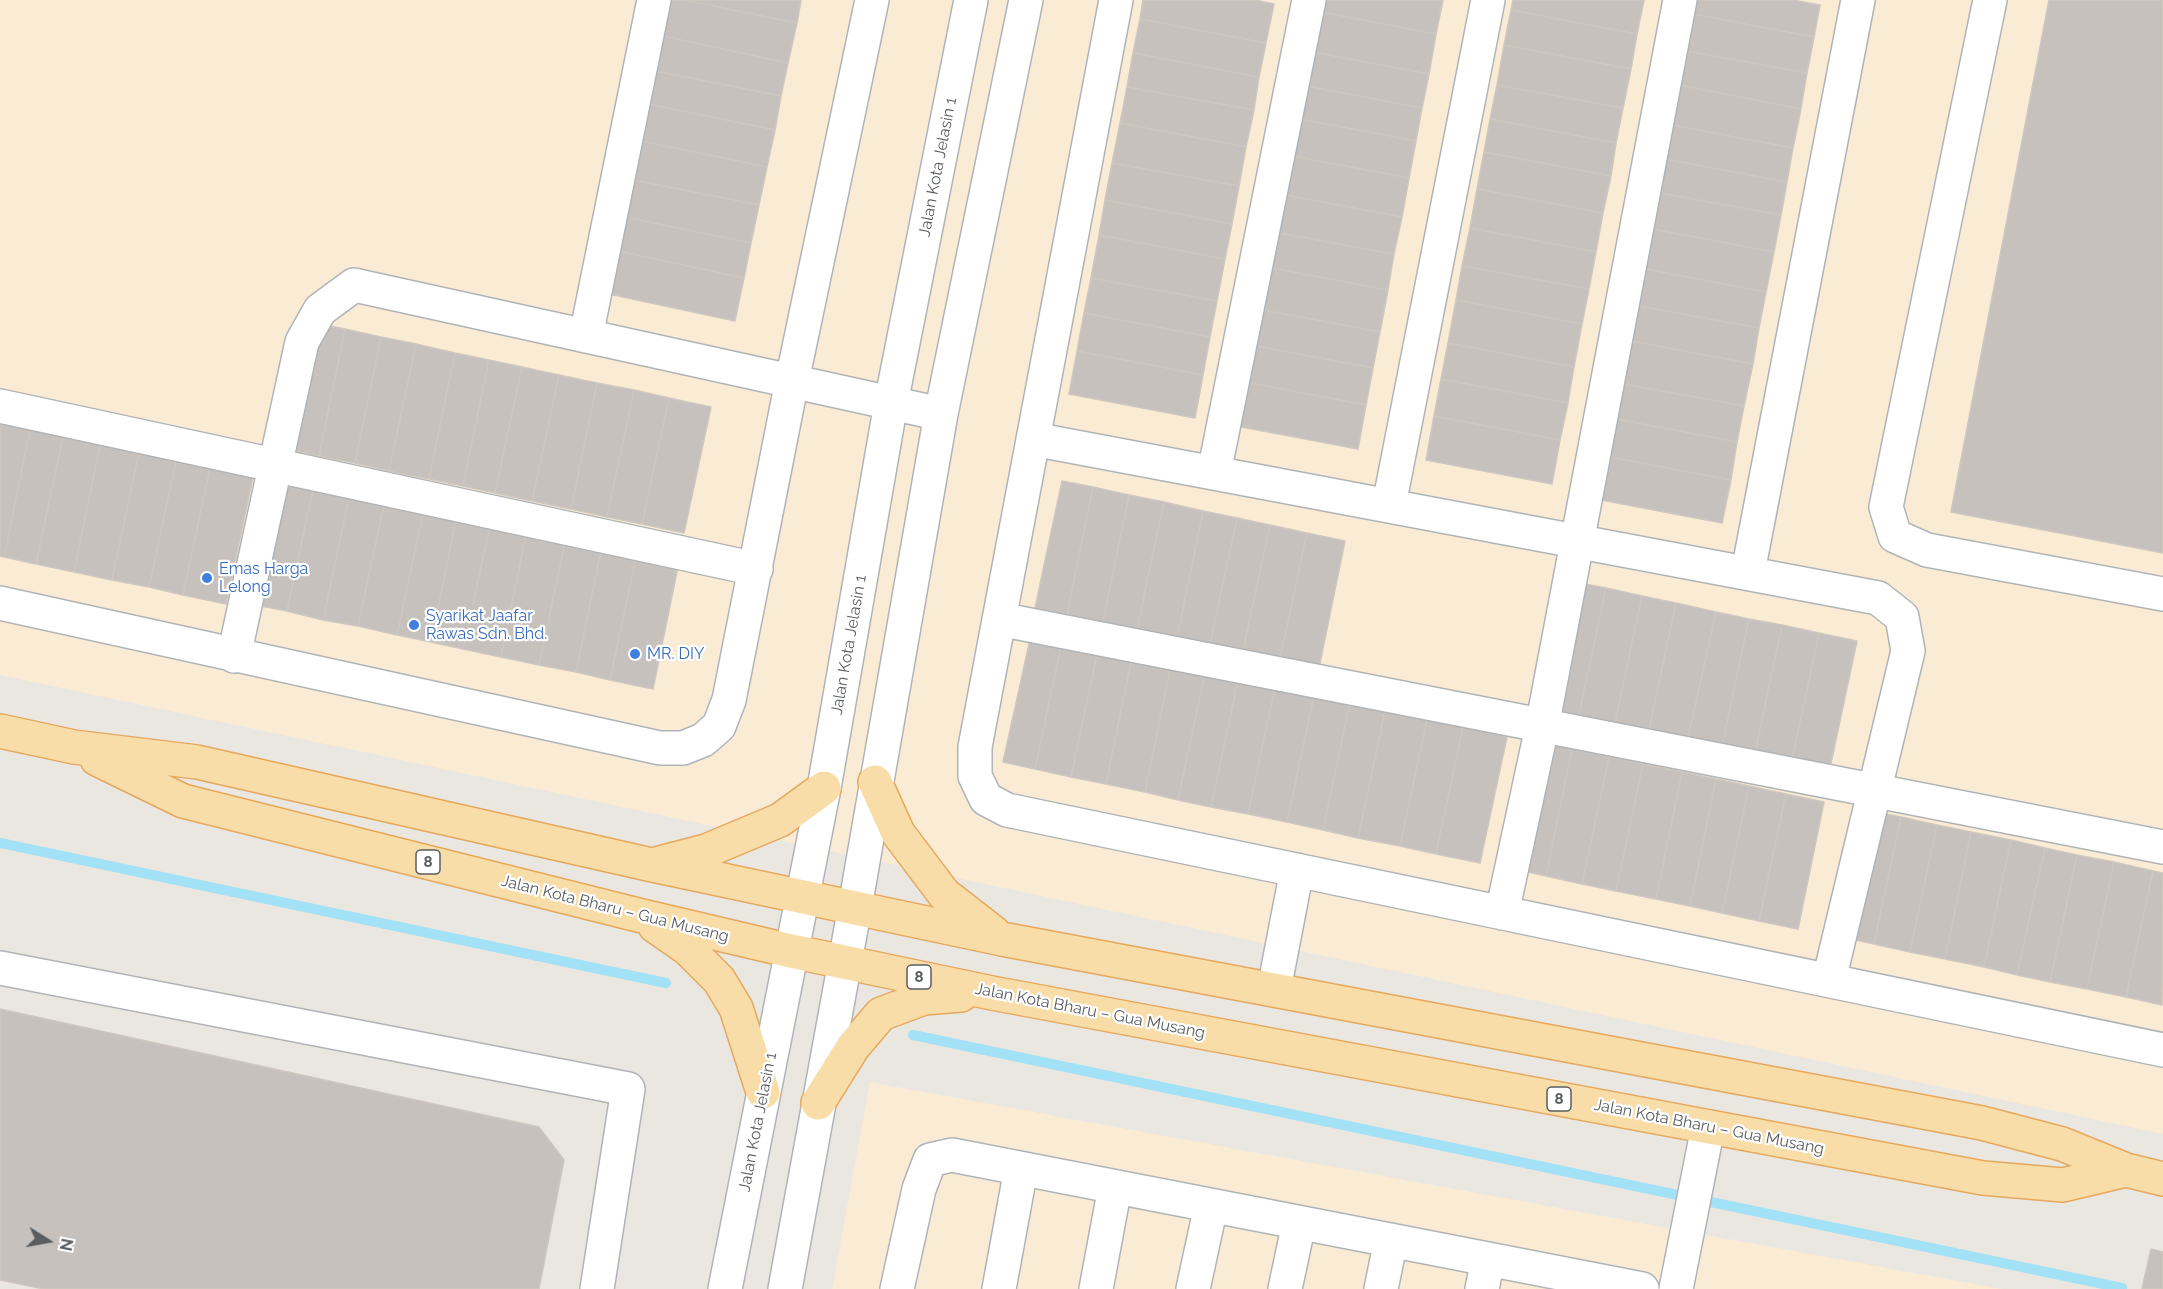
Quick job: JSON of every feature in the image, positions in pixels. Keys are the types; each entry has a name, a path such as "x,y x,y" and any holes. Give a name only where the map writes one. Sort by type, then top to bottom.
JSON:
{"main road":[{"name":"Jalan Kota Bharu – Gua Musang","path":"0,731 74,747 197,762 652,865 801,894 1002,939 1982,1123 2062,1144 2126,1170 2163,1179"},
{"name":"Jalan Kota Bharu – Gua Musang","path":"74,747 183,801 638,915 791,951 992,993 1983,1178 2063,1185 2126,1170"},
{"path":"875,782 898,833 944,894 1002,939"},
{"path":"652,865 706,851 780,820 824,788"},
{"path":"638,915 688,949 719,980 736,1008 764,1092"},
{"path":"818,1103 853,1047 881,1014 924,998 992,993"}],"street":[{"path":"586,336 654,0"},
{"path":"0,603 660,748 683,748 703,740 719,726 729,700 792,381 872,0"},
{"name":"Jalan Kota Jelasin 1","path":"725,1289 801,894 824,788 891,403 971,0"},
{"path":"784,1289 855,907 941,414 1026,0"},
{"path":"1116,0 975,747 975,776 986,799 1007,810 2163,1050"},
{"path":"1214,473 1309,0"},
{"path":"1389,505 1488,0"},
{"path":"1502,913 1579,540 1680,0"},
{"path":"1748,572 1858,0"},
{"path":"1990,0 1886,507 1896,536 1927,550 2163,594"},
{"path":"234,656 302,342 320,310 354,285 941,414"},
{"path":"0,406 756,569"},
{"path":"1033,439 1878,598 1902,617 1908,651 1873,789 1829,980"},
{"path":"999,619 2163,847"},
{"path":"1274,989 1297,870"},
{"path":"0,968 628,1089 597,1289"},
{"path":"1676,1289 1708,1127"},
{"path":"897,1289 919,1189 930,1160 952,1155 1391,1240 1485,1274 1642,1289"},
{"path":"999,1289 1022,1169"},
{"path":"1096,1289 1115,1187"},
{"path":"1193,1289 1211,1206"},
{"path":"1285,1289 1299,1223"},
{"path":"1381,1289 1391,1240"}],"shaded area":[{"path":"0,0 2163,0 2163,1134 0,675"},
{"path":"870,1082 2002,1289 832,1289"}],"building":[{"path":"670,0 684,0 797,23 788,63 663,36"},
{"path":"684,0 801,0 797,23"},
{"path":"1143,0 1255,0 1274,4 1266,43 1140,19"},
{"path":"1312,0 1443,0 1436,34 1310,10"},
{"path":"1513,0 1644,0 1637,34 1511,10"},
{"path":"1690,0 1793,0 1820,5 1814,37 1688,13"},
{"path":"2049,0 2163,0 2163,553 1951,512"},
{"path":"1310,10 1436,34 1429,74 1302,50"},
{"path":"1511,10 1637,34 1631,69 1504,45"},
{"path":"1688,13 1814,37 1807,73 1681,50"},
{"path":"1140,19 1266,43 1259,77 1133,53"},
{"path":"663,36 788,63 781,96 655,71"},
{"path":"1504,45 1631,69 1623,108 1497,85"},
{"path":"1302,50 1429,74 1422,108 1296,84"},
{"path":"1681,50 1807,73 1801,109 1674,84"},
{"path":"1133,53 1259,77 1254,110 1127,87"},
{"path":"655,71 781,96 775,130 648,104"},
{"path":"1296,84 1422,108 1416,141 1290,117"},
{"path":"1674,84 1801,109 1793,148 1667,124"},
{"path":"1497,85 1623,108 1616,143 1490,119"},
{"path":"1127,87 1254,110 1246,147 1120,123"},
{"path":"648,104 775,130 767,167 641,141"},
{"path":"1290,117 1416,141 1409,178 1282,154"},
{"path":"1490,119 1616,143 1611,176 1484,152"},
{"path":"1120,123 1246,147 1239,186 1112,163"},
{"path":"1667,124 1793,148 1787,182 1660,158"},
{"path":"641,141 767,167 759,205 633,180"},
{"path":"1484,152 1611,176 1603,213 1477,189"},
{"path":"1282,154 1409,178 1402,217 1275,193"},
{"path":"1660,158 1787,182 1781,215 1654,192"},
{"path":"1112,163 1239,186 1232,224 1105,200"},
{"path":"633,180 759,205 751,243 625,217"},
{"path":"1477,189 1603,213 1596,252 1470,228"},
{"path":"1654,192 1781,215 1774,252 1647,228"},
{"path":"1275,193 1402,217 1394,254 1268,231"},
{"path":"1105,200 1232,224 1225,259 1099,235"},
{"path":"625,217 751,243 744,278 618,251"},
{"path":"1470,228 1596,252 1589,289 1462,266"},
{"path":"1647,228 1774,252 1766,292 1640,268"},
{"path":"1268,231 1394,254 1388,290 1261,266"},
{"path":"1099,235 1225,259 1217,301 1091,278"},
{"path":"618,251 744,278 735,321 609,294"},
{"path":"1261,266 1388,290 1380,332 1253,308"},
{"path":"1462,266 1589,289 1582,324 1456,300"},
{"path":"1640,268 1766,292 1759,328 1633,305"},
{"path":"1091,278 1217,301 1210,337 1084,313"},
{"path":"1456,300 1582,324 1574,367 1448,343"},
{"path":"1633,305 1759,328 1753,364 1626,340"},
{"path":"1253,308 1380,332 1373,368 1246,344"},
{"path":"1084,313 1210,337 1203,375 1077,351"},
{"path":"314,323 345,329 319,456 288,449"},
{"path":"345,329 381,337 355,463 319,456"},
{"path":"381,337 416,344 389,471 355,463"},
{"path":"1626,340 1753,364 1744,406 1618,383"},
{"path":"1448,343 1574,367 1568,403 1441,379"},
{"path":"416,344 455,353 429,479 389,471"},
{"path":"1246,344 1373,368 1366,405 1240,381"},
{"path":"1077,351 1203,375 1195,418 1069,394"},
{"path":"455,353 489,360 463,486 429,479"},
{"path":"489,360 522,367 495,493 463,486"},
{"path":"522,367 559,375 532,501 495,493"},
{"path":"559,375 597,383 571,509 532,501"},
{"path":"1441,379 1568,403 1560,440 1434,416"},
{"path":"1240,381 1366,405 1358,449 1231,425"},
{"path":"597,383 634,390 607,517 571,509"},
{"path":"1618,383 1744,406 1737,442 1611,418"},
{"path":"634,390 669,398 642,524 607,517"},
{"path":"669,398 711,407 684,533 642,524"},
{"path":"1434,416 1560,440 1552,484 1426,460"},
{"path":"1611,418 1737,442 1731,480 1604,456"},
{"path":"0,424 30,430 4,557 0,556"},
{"path":"30,430 63,437 36,564 4,557"},
{"path":"63,437 100,445 74,572 36,564"},
{"path":"100,445 139,453 112,580 74,572"},
{"path":"139,453 176,461 149,587 112,580"},
{"path":"1604,456 1731,480 1722,523 1596,499"},
{"path":"176,461 210,468 183,595 149,587"},
{"path":"210,468 253,477 226,604 183,595"},
{"path":"283,478 314,485 287,611 256,605"},
{"path":"1062,481 1093,487 1067,614 1035,608"},
{"path":"314,485 350,493 323,620 287,611"},
{"path":"1093,487 1129,495 1103,622 1067,614"},
{"path":"350,493 385,500 358,626 323,620"},
{"path":"1129,495 1164,502 1137,629 1103,622"},
{"path":"385,500 424,508 397,635 358,626"},
{"path":"1164,502 1203,511 1177,638 1137,629"},
{"path":"424,508 457,515 431,642 397,635"},
{"path":"1203,511 1237,518 1210,644 1177,638"},
{"path":"457,515 491,522 463,649 431,642"},
{"path":"1237,518 1270,525 1243,651 1210,644"},
{"path":"491,522 527,530 501,657 463,649"},
{"path":"1270,525 1307,533 1280,659 1243,651"},
{"path":"527,530 566,538 539,665 501,657"},
{"path":"1307,533 1345,541 1319,668 1280,659"},
{"path":"566,538 602,546 576,672 539,665"},
{"path":"602,546 637,553 610,680 576,672"},
{"path":"637,553 679,562 653,689 610,680"},
{"path":"1574,582 1606,588 1579,715 1548,708"},
{"path":"1606,588 1642,596 1615,723 1579,715"},
{"path":"1642,596 1676,603 1649,730 1615,723"},
{"path":"1676,603 1716,612 1688,738 1649,730"},
{"path":"1716,612 1749,619 1722,745 1688,738"},
{"path":"1749,619 1782,625 1755,753 1722,745"},
{"path":"1782,625 1819,633 1792,760 1755,753"},
{"path":"1819,633 1857,641 1830,768 1792,760"},
{"path":"1031,635 1062,642 1035,769 1003,762"},
{"path":"1062,642 1098,650 1071,777 1035,769"},
{"path":"1098,650 1132,657 1106,784 1071,777"},
{"path":"1132,657 1171,665 1145,792 1106,784"},
{"path":"1171,665 1205,673 1178,800 1145,792"},
{"path":"1205,673 1238,680 1211,807 1178,800"},
{"path":"1238,680 1275,687 1248,814 1211,807"},
{"path":"1275,687 1314,696 1287,822 1248,814"},
{"path":"1314,696 1350,703 1323,830 1287,822"},
{"path":"1350,703 1385,711 1358,838 1323,830"},
{"path":"1385,711 1427,720 1400,846 1358,838"},
{"path":"1427,720 1463,727 1436,854 1400,846"},
{"path":"1463,727 1507,737 1480,863 1436,854"},
{"path":"1541,742 1572,749 1546,876 1515,869"},
{"path":"1572,749 1609,757 1582,884 1546,876"},
{"path":"1609,757 1643,764 1616,891 1582,884"},
{"path":"1643,764 1682,772 1656,899 1616,891"},
{"path":"1682,772 1716,779 1690,906 1656,899"},
{"path":"1716,779 1749,786 1722,913 1690,906"},
{"path":"1749,786 1786,794 1759,921 1722,913"},
{"path":"1786,794 1824,802 1798,929 1759,921"},
{"path":"1870,811 1901,817 1874,944 1843,937"},
{"path":"1901,817 1937,825 1910,952 1874,944"},
{"path":"1937,825 1971,832 1945,959 1910,952"},
{"path":"1971,832 2011,840 1984,967 1945,959"},
{"path":"2011,840 2045,848 2017,975 1984,967"},
{"path":"2045,848 2077,855 2050,982 2017,975"},
{"path":"2077,855 2114,862 2087,989 2050,982"},
{"path":"2114,862 2153,871 2126,997 2087,989"},
{"path":"2153,871 2163,873 2162,1005 2126,997"},
{"path":"0,1009 539,1127 564,1160 539,1289 44,1289 0,1280"},
{"path":"2151,1249 2163,1252 2163,1289 2142,1289"}],"waterway":[{"path":"0,843 666,983"},
{"path":"913,1035 2122,1288"}],"place":[{"name":"Emas Harga Lelong","path":"207,578"},
{"name":"Syarikat Jaafar Rawas Sdn. Bhd.","path":"414,625"},
{"name":"MR. DIY","path":"635,654"}]}
